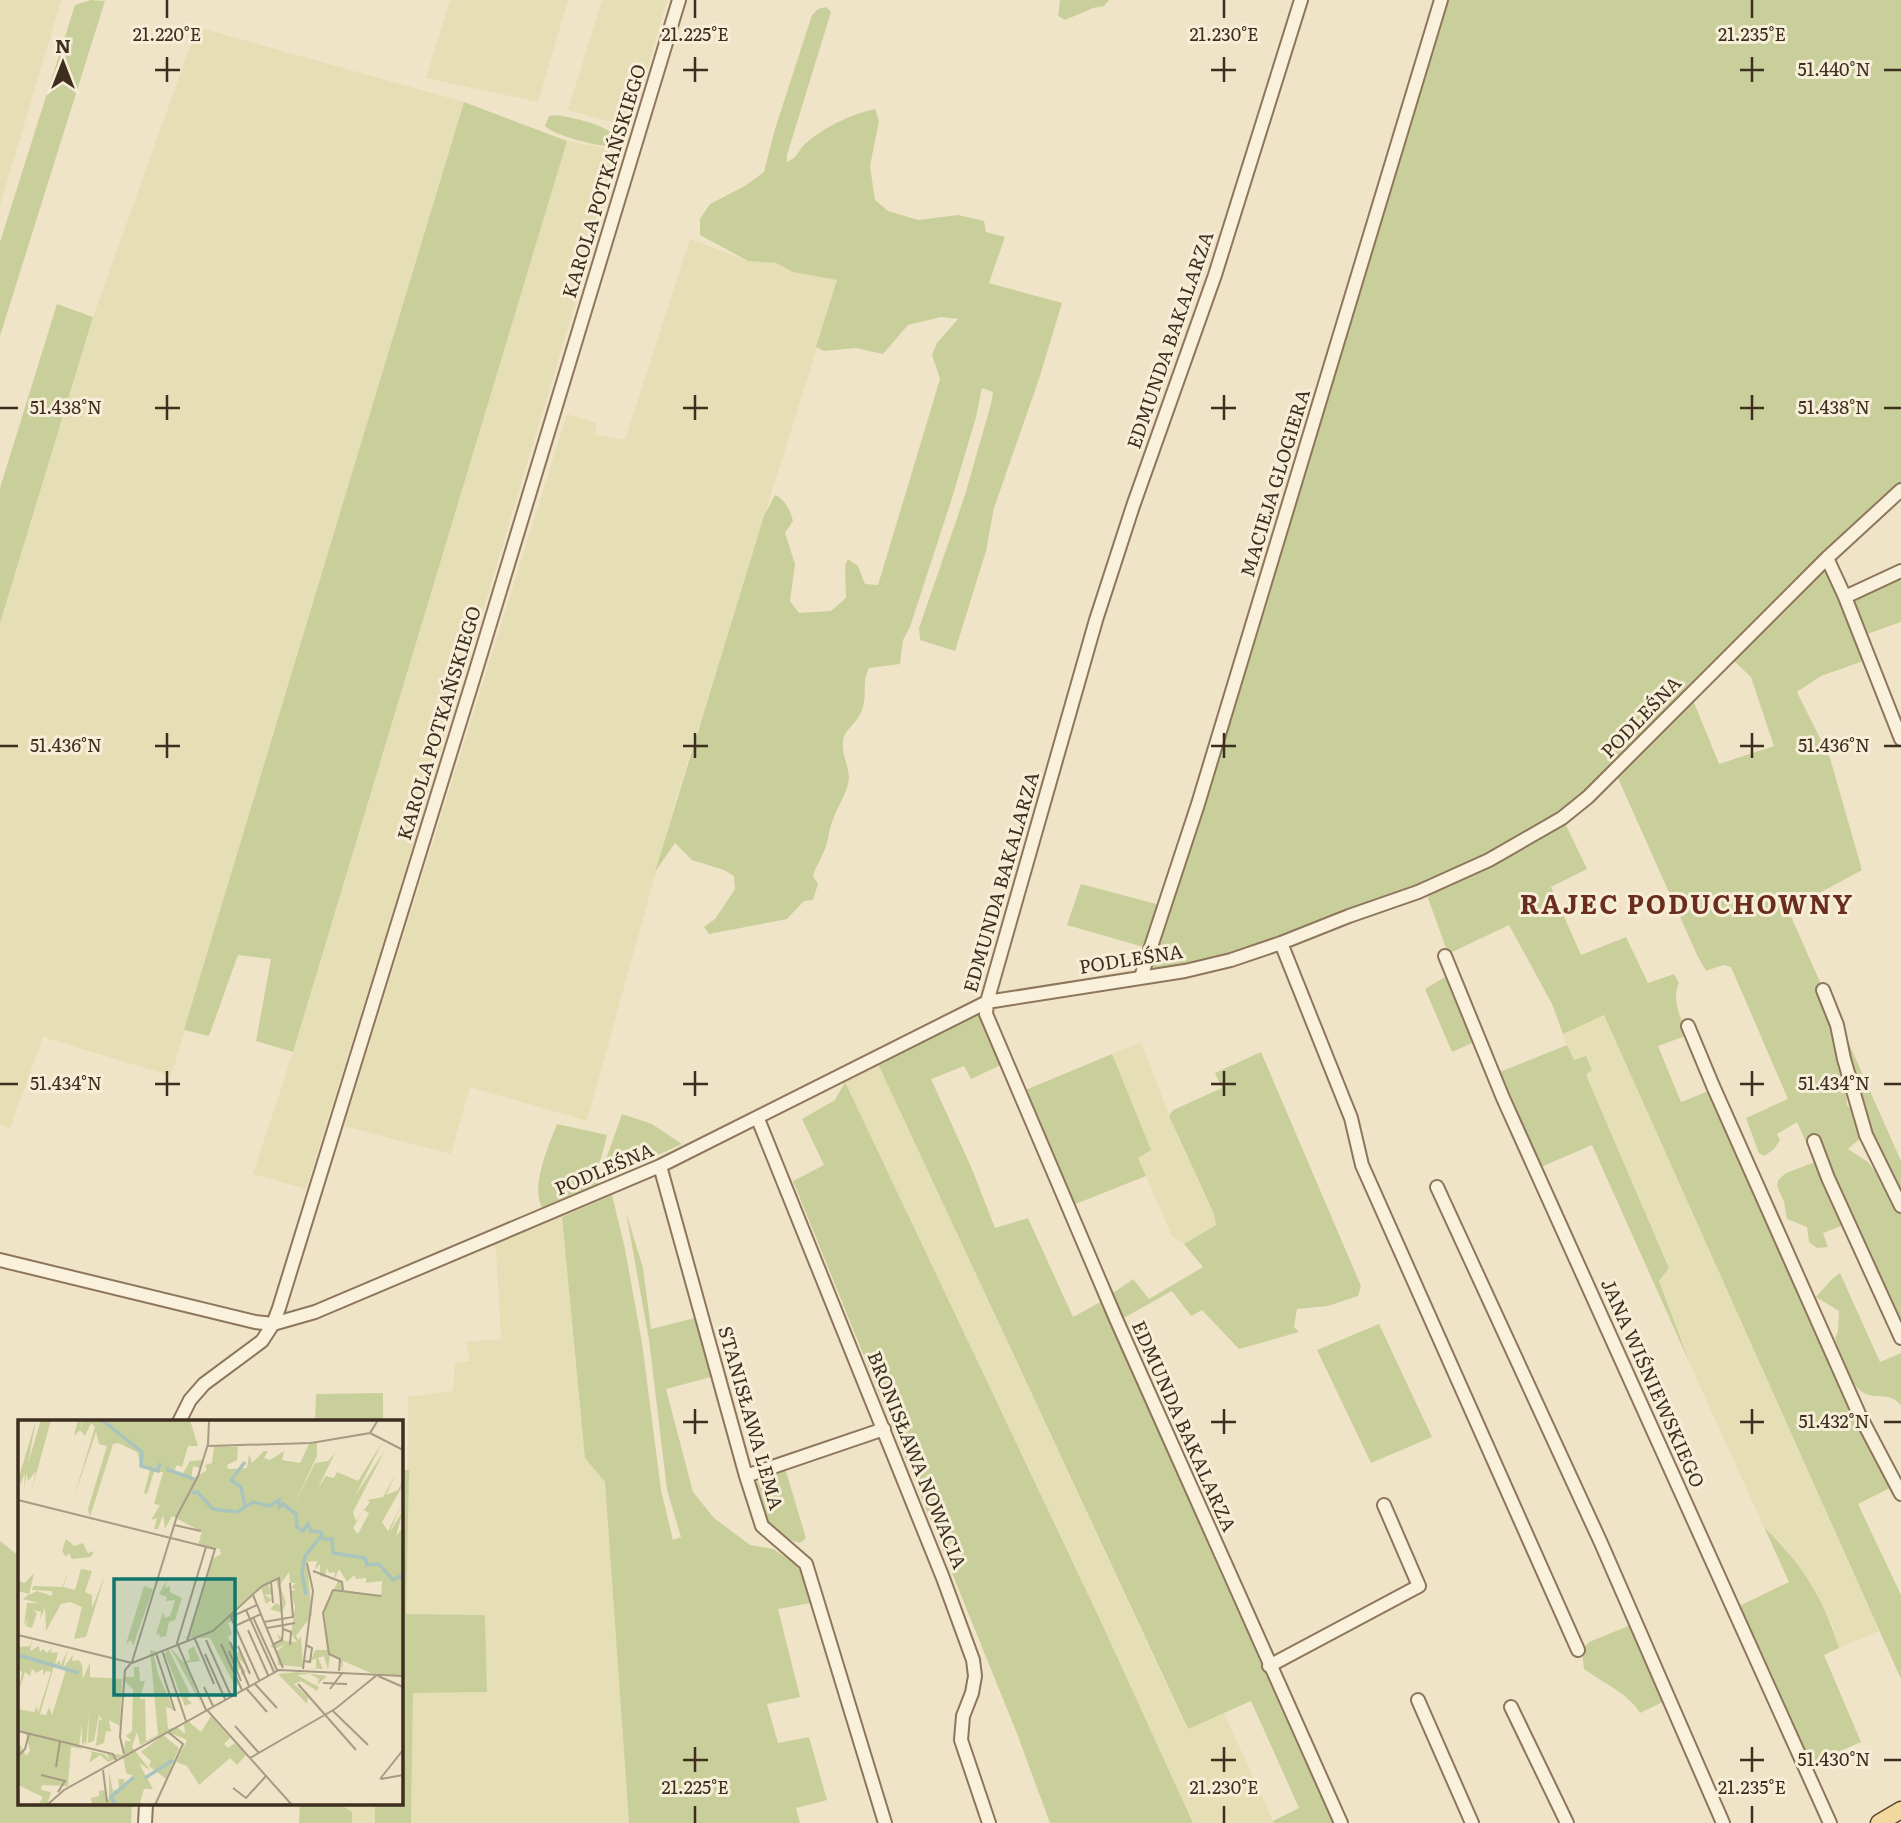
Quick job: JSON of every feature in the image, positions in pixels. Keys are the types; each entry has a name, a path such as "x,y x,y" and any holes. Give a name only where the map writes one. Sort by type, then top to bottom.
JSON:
{"main road":[{"path":"1879,1823 1901,1810"}],"street":[{"name":"KAROLA POTKAŃSKIEGO","path":"180,1420 190,1400 204,1384 255,1347 273,1324 391,949 679,0"},
{"name":"EDMUNDA BAKALARZA","path":"1301,0 1214,275 1096,620 987,1002 986,1014 1269,1666 1341,1823"},
{"name":"MACIEJA GLOGIERA","path":"1141,977 1202,792 1441,0"},
{"name":"PODLEŚNA","path":"273,1324 315,1312 660,1166 987,1002 1185,971 1231,960 1418,892 1489,859 1562,818 1596,790 1827,558 1901,490"},
{"path":"1827,558 1901,739"},
{"path":"1845,597 1901,572"},
{"path":"1281,943 1351,1118 1362,1165 1578,1650"},
{"name":"JANA WIŚNIEWSKIEGO","path":"1445,956 1503,1098 1830,1823"},
{"path":"1823,990 1837,1025 1866,1135 1901,1206"},
{"path":"1688,1026 1859,1414 1901,1494"},
{"name":"BRONISŁAWA NOWACIA","path":"758,1119 884,1429 973,1660 975,1676 963,1716 961,1740 989,1823"},
{"path":"1814,1141 1828,1178 1901,1338"},
{"name":"STANISŁAWA LEMA","path":"660,1166 762,1526 806,1564 885,1823"},
{"path":"1437,1187 1601,1543 1723,1823"},
{"path":"0,1260 255,1322 273,1324"},
{"path":"746,1476 884,1429"},
{"path":"1269,1666 1419,1586 1384,1505"},
{"path":"1418,1699 1472,1823"},
{"path":"1511,1707 1567,1823"}],"shaded area":[{"path":"0,0 61,0 0,206"},
{"path":"450,0 568,0 538,102 426,78"},
{"path":"602,0 667,0 631,127 568,110"},
{"path":"197,27 464,102 171,1076 43,1037 10,1128 0,1125 0,623 93,317"},
{"path":"567,141 621,151 390,920 306,1189 253,1174 293,1052"},
{"path":"690,239 748,261 776,263 793,272 838,280 675,803 587,1121 470,1087 451,1154 344,1126 567,414 597,423 595,435 625,440"},
{"path":"1604,1015 1879,1631 1839,1648 1832,1624 1785,1547 1764,1527 1690,1364 1659,1281 1669,1267 1586,1075 1592,1069 1586,1056 1574,1060 1567,1045 1563,1034"},
{"path":"1141,1042 1177,1135 1214,1214 1216,1225 1184,1244 1172,1236 1138,1158 1112,1054"},
{"path":"878,1064 1187,1729 1224,1713 1274,1823 1110,1823 1096,1610 845,1082"},
{"path":"562,1217 585,1458 605,1481 629,1823 411,1823 413,1693 487,1692 485,1615 406,1614 408,1397 453,1391 455,1363 470,1361 466,1342 501,1339 496,1249 492,1245"},
{"path":"343,1806 375,1806 375,1823 352,1823 352,1812"}],"green space":[{"path":"91,0 105,1 0,336 0,242 75,5"},
{"path":"1060,0 1109,0 1104,6 1065,20 1058,16"},
{"path":"1447,0 1901,0 1901,483 1763,614 1613,767 1539,828 1434,879 1285,935 1224,956 1162,969 1150,967"},
{"path":"826,7 831,12 787,162 813,137 829,127 875,109 879,121 870,166 875,200 888,211 918,220 958,215 984,221 986,232 1005,237 989,283 1062,303 994,508 986,551 955,651 920,640 919,628 965,495 991,404 993,392 982,388 952,498 910,627 903,640 900,664 869,668 865,679 862,710 844,737 843,747 849,779 825,850 813,876 818,884 813,900 804,901 787,919 709,934 704,927 715,919 735,889 734,876 692,860 675,843 655,872 764,516 775,495 785,503 791,514 793,521 785,533 795,564 790,601 799,613 831,611 846,598 845,565 848,559 858,566 865,584 878,585 940,379 932,355 937,343 958,319 941,317 908,325 883,354 856,348 824,351 816,347 837,280 793,272 776,263 748,261 700,235 700,219 710,204 745,186 764,172 812,15 818,9"},
{"path":"464,102 567,141 293,1052 256,1041 271,959 238,955 209,1036 184,1030"},
{"path":"558,115 599,126 620,140 613,147 587,143 557,133 545,126 549,116"},
{"path":"57,304 93,317 0,623 0,488"},
{"path":"1824,572 1832,577 1866,660 1821,676 1797,692 1830,758 1862,870 1788,910 1821,984 1818,993 1829,1019 1849,1085 1847,1105 1858,1116 1862,1137 1848,1149 1868,1162 1886,1186 1844,1050 1843,1030 1901,1161 1901,1328 1846,1224 1823,1233 1828,1247 1817,1248 1809,1242 1807,1227 1787,1219 1777,1186 1778,1180 1786,1173 1815,1162 1797,1122 1777,1134 1780,1140 1774,1149 1764,1156 1759,1153 1746,1118 1788,1099 1731,967 1723,965 1706,971 1697,955 1617,776 1693,700 1719,764 1774,746 1751,677 1734,661"},
{"path":"1901,577 1901,622 1867,634 1854,599"},
{"path":"1564,821 1587,869 1551,887 1581,955 1626,937 1648,983 1674,974 1679,983 1676,996 1678,1009 1688,1035 1658,1046 1681,1102 1711,1090 1894,1486 1858,1504 1901,1595 1901,1679 1604,1015 1563,1034 1552,1004 1509,925 1448,954 1428,898 1429,894 1515,852"},
{"path":"1081,884 1160,905 1147,948 1067,925"},
{"path":"1445,977 1472,1043 1452,1052 1425,989"},
{"path":"975,1014 980,1016 1001,1065 971,1079 964,1066 931,1079 972,1169 995,1228 1028,1218 1073,1317 1102,1301 1219,1570 1337,1823 1274,1823 1273,1821 1299,1808 1251,1701 1188,1729 878,1064"},
{"path":"1567,1045 1574,1060 1586,1056 1592,1070 1586,1075 1669,1268 1659,1281 1690,1364 1592,1145 1541,1167 1497,1073"},
{"path":"1261,1052 1361,1286 1358,1296 1328,1306 1297,1309 1294,1327 1299,1332 1239,1349 1202,1310 1191,1316 1172,1291 1120,1320 1110,1295 1133,1279 1149,1299 1203,1267 1184,1244 1216,1225 1214,1214 1169,1116 1173,1110 1222,1088 1215,1073"},
{"path":"1112,1054 1151,1150 1138,1158 1146,1176 1073,1205 1023,1091"},
{"path":"845,1082 1096,1611 1193,1823 1050,1823 1016,1731 793,1181 824,1165 802,1119 835,1100"},
{"path":"622,1114 652,1124 682,1144 603,1180 605,1162"},
{"path":"557,1124 607,1135 599,1166 598,1187 544,1210 538,1192 539,1180"},
{"path":"612,1195 642,1343 661,1490 673,1540 681,1537 667,1490 649,1340 626,1212 643,1268 651,1329 695,1318 711,1377 666,1389 693,1492 714,1518 750,1545 773,1549 789,1559 800,1570 816,1602 778,1609 800,1697 767,1704 778,1743 809,1737 827,1800 796,1808 800,1823 629,1823 605,1482 585,1458 562,1217"},
{"path":"1840,1273 1880,1362 1901,1353 1901,1405 1892,1398 1866,1394 1855,1385 1846,1369 1835,1338 1839,1311 1816,1297"},
{"path":"1379,1324 1432,1437 1371,1463 1317,1350"},
{"path":"383,1393 383,1420 315,1420 316,1394"},
{"path":"785,1468 806,1538 800,1543 786,1538 766,1522 758,1498 756,1484 760,1479"},
{"path":"402,1470 409,1470 406,1614 485,1615 487,1692 413,1693 411,1823 375,1823 375,1806 402,1806"},
{"path":"1764,1527 1800,1568 1826,1613 1839,1648 1824,1655 1861,1742 1808,1765 1735,1608 1789,1582"},
{"path":"0,1541 18,1555 18,1806 132,1806 131,1823 0,1823"},
{"path":"1633,1624 1665,1701 1640,1713 1622,1694 1584,1669 1582,1651 1589,1642"},
{"path":"300,1806 343,1806 352,1812 352,1823 299,1823"}],"district":[{"name":"RAJEC PODUCHOWNY","path":"1687,905"}]}
